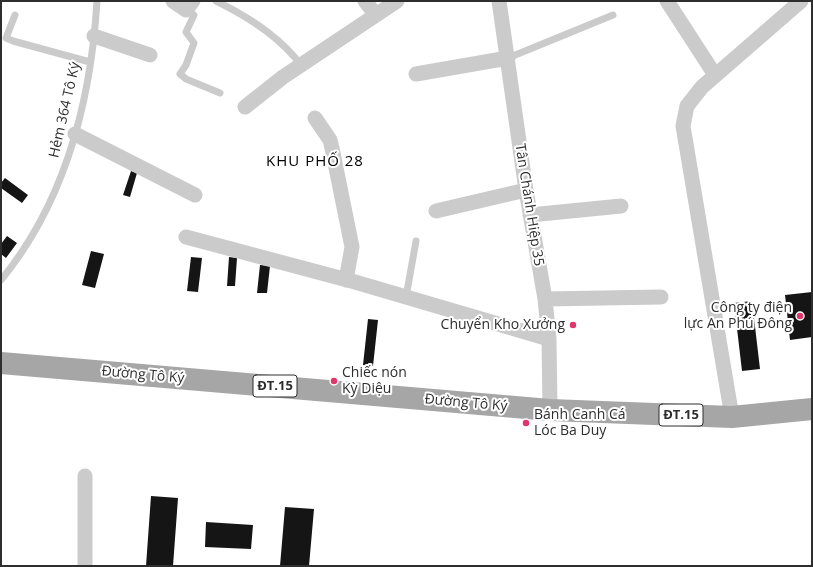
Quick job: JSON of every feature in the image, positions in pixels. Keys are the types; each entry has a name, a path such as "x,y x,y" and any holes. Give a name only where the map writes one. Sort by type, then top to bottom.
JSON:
{"main road":[{"name":"Đường Tô Ký","path":"1,363 550,410 732,417 812,409"}],"street":[{"path":"173,1 190,6"},
{"path":"366,1 376,14"},
{"path":"244,108 301,65 397,1"},
{"name":"Tân Chánh Hiệp 35","path":"499,1 526,190 545,299 549,339 550,410"},
{"path":"667,1 715,75"},
{"path":"732,417 683,126 684,115 690,101 702,87 795,3"},
{"path":"94,36 150,55"},
{"path":"416,74 508,58"},
{"path":"315,118 330,140 351,234 352,254 346,280"},
{"path":"75,134 195,196"},
{"path":"436,211 526,190"},
{"path":"530,215 621,206"},
{"path":"186,237 346,280 549,339"},
{"path":"545,299 662,297"},
{"path":"85,476 85,566"}],"lane":[{"name":"Hẻm 364 Tô Ký","path":"1,280 27,245 43,216 65,166 75,134 90,62 97,1"},
{"path":"216,1 231,8 274,37 289,49 301,65"},
{"path":"190,6 194,15 186,32 194,43 186,65 180,74 220,93"},
{"path":"14,15 6,38 50,52 90,62"},
{"path":"508,58 613,16"},
{"path":"406,297 416,241"}],"building":[{"path":"131,171 137,173 130,197 123,195"},
{"path":"5,178 28,195 22,203 1,188 1,183"},
{"path":"7,236 17,243 6,258 1,254 1,244"},
{"path":"91,251 104,254 95,288 82,285"},
{"path":"191,257 202,258 198,292 187,291"},
{"path":"229,257 237,258 235,286 227,286"},
{"path":"260,265 270,266 267,293 257,293"},
{"name":"Công ty điện lực An Phú Đông","path":"812,292 812,337 790,340 785,295"},
{"path":"752,301 760,369 742,371 734,303"},
{"path":"368,319 378,320 373,366 363,365"},
{"path":"151,496 178,498 173,566 146,566"},
{"path":"285,507 314,509 309,566 280,566"},
{"path":"206,522 253,525 251,549 205,547"}],"place":[{"name":"Công ty điện lực An Phú Đông","path":"800,316"},
{"name":"Chuyển Kho Xưởng","path":"573,325"},
{"name":"Chiếc nón Kỳ Diệu","path":"334,381"},
{"name":"Bánh Canh Cá Lóc Ba Duy","path":"526,423"}],"district":[{"name":"KHU PHỐ 28","path":"315,162"}]}
